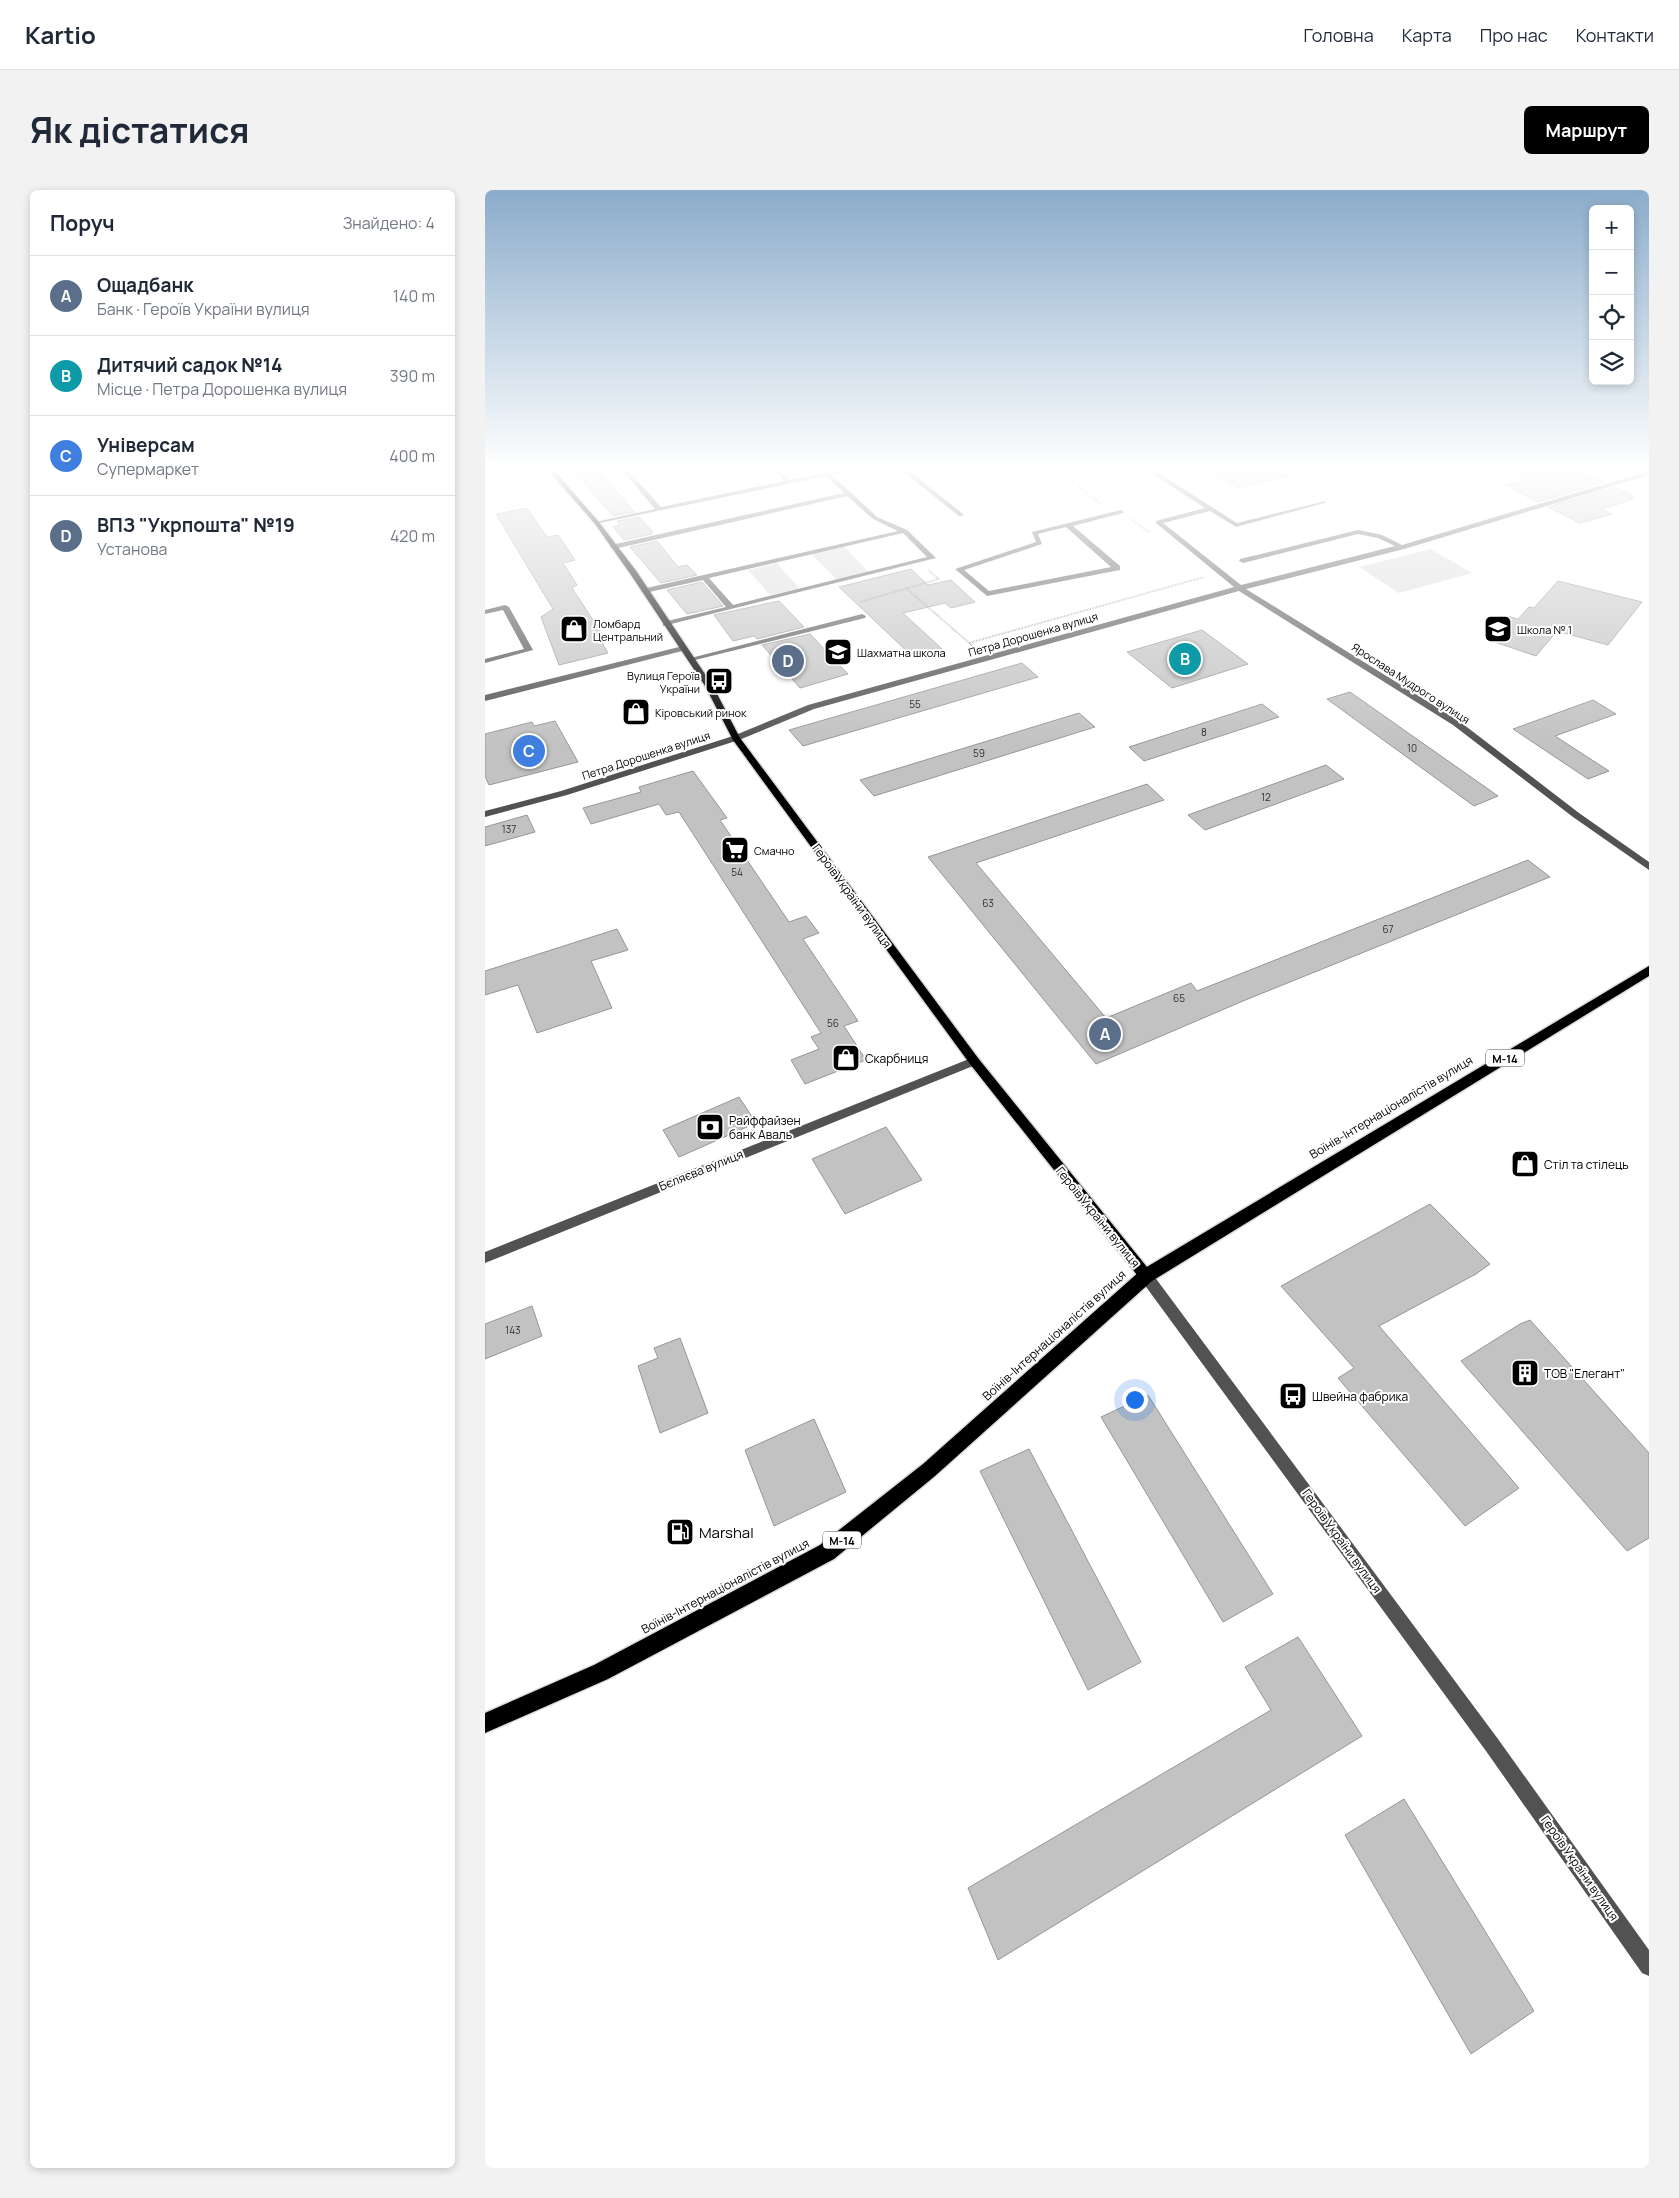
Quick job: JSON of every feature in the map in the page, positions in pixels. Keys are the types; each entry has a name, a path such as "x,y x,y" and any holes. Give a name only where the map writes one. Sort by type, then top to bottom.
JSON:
{"highway":[{"name":"Воїнів-Інтернаціоналістів вулиця","path":"485,1723 601,1672 827,1552 929,1470 1146,1276 1649,970"}],"main road":[{"name":"Героїв України вулиця","path":"625,561 709,686 736,738 974,1061 1146,1276"}],"street":[{"path":"645,591 773,561"},
{"path":"666,624 918,561"},
{"path":"983,561 959,569 987,594 1117,568 1109,561"},
{"name":"Ярослава Мудрого вулиця","path":"1207,561 1240,588 1456,723 1576,815 1649,867"},
{"name":"Петра Дорошенка вулиця","path":"485,814 564,793 736,738 811,708 1240,588 1347,561"},
{"path":"704,577 730,607"},
{"path":"485,612 505,607 529,650 485,661"},
{"path":"691,659 862,616"},
{"path":"485,698 683,648"},
{"name":"Бєляєва вулиця","path":"485,1258 974,1061"},
{"name":"Героїв України вулиця","path":"1146,1276 1492,1745 1649,1966"}],"path":[{"path":"969,643 1204,577"},
{"path":"906,587 981,653"}],"shaded area":[{"path":"818,561 858,561 868,572 837,580"},
{"path":"1382,561 1452,561 1472,573 1399,593 1359,567"},
{"path":"777,563 799,588 770,595 748,570"}],"building":[{"path":"524,561 570,561 563,563 577,585 572,588 606,640 602,643 608,653 559,665 541,617 553,609"},
{"path":"642,561 673,561 678,567 687,565 697,575 661,583"},
{"path":"911,569 928,585 951,580 975,602 951,608 945,603 903,613 942,649 913,657 839,587"},
{"path":"1558,581 1642,602 1608,645 1557,631 1536,656 1486,639 1507,616 1518,619 1529,607 1534,608"},
{"path":"702,582 723,606 687,614 667,590"},
{"path":"779,601 804,627 757,639 754,636 733,641 714,615"},
{"path":"1202,630 1248,664 1172,688 1127,652"},
{"path":"810,634 848,674 800,688 762,645"},
{"path":"1022,663 1038,677 803,746 789,730"},
{"path":"1350,692 1498,796 1474,806 1327,699"},
{"path":"1593,700 1616,714 1555,736 1609,771 1588,779 1513,729"},
{"path":"1262,704 1279,717 1144,761 1129,747"},
{"path":"1079,713 1095,727 874,796 860,780"},
{"path":"555,721 578,762 489,785 485,776 485,734 532,722 534,726"},
{"path":"1326,765 1344,779 1205,830 1188,815"},
{"path":"693,771 727,818 720,820 789,922 806,916 819,933 803,939 858,1021 844,1026 866,1060 805,1084 791,1060 819,1049 811,1037 821,1033 679,812 666,815 659,804 591,824 583,808 641,792 639,787"},
{"path":"1147,784 1164,800 976,863 1106,1018 1191,983 1197,991 1528,860 1550,877 1243,1001 1096,1064 928,857"},
{"path":"527,815 535,832 485,846 485,827"},
{"path":"617,929 628,950 591,961 612,1008 537,1033 518,985 485,995 485,971"},
{"path":"739,1097 756,1123 679,1157 663,1130"},
{"path":"886,1127 922,1180 845,1214 812,1159"},
{"path":"1430,1204 1490,1264 1476,1274 1379,1326 1519,1488 1465,1526 1338,1378 1354,1368 1281,1286"},
{"path":"532,1306 542,1336 485,1359 485,1324"},
{"path":"1530,1320 1649,1453 1649,1538 1627,1551 1461,1361 1520,1324"},
{"path":"680,1338 708,1413 660,1433 638,1366 658,1358 654,1348"},
{"path":"1148,1395 1273,1594 1223,1622 1101,1417"},
{"path":"814,1419 846,1492 774,1526 745,1450"},
{"path":"1029,1449 1141,1662 1088,1690 980,1471"},
{"path":"1298,1637 1362,1736 998,1960 968,1888 1271,1710 1245,1667"},
{"path":"1404,1799 1534,2011 1471,2054 1345,1835"}],"place":[{"name":"Ломбард Центральний","path":"574,629"},
{"name":"Школа № 1","path":"1498,629"},
{"name":"Шахматна школа","path":"838,652"},
{"name":"Дитячий садок №14","path":"1185,659"},
{"name":"ВПЗ \"Укрпошта\" №19","path":"788,661"},
{"name":"Вулиця Героїв України","path":"719,681"},
{"name":"Кіровський ринок","path":"636,712"},
{"name":"Універсам","path":"529,751"},
{"name":"Смачно","path":"735,850"},
{"name":"Ощадбанк","path":"1105,1034"},
{"name":"Скарбниця","path":"846,1058"},
{"name":"Райффайзен банк Аваль","path":"710,1127"},
{"name":"Стіл та стілець","path":"1525,1164"},
{"name":"ТОВ \"Елегант\"","path":"1525,1373"},
{"name":"Швейна фабрика","path":"1293,1396"},
{"name":"Marshal","path":"680,1532"}]}
